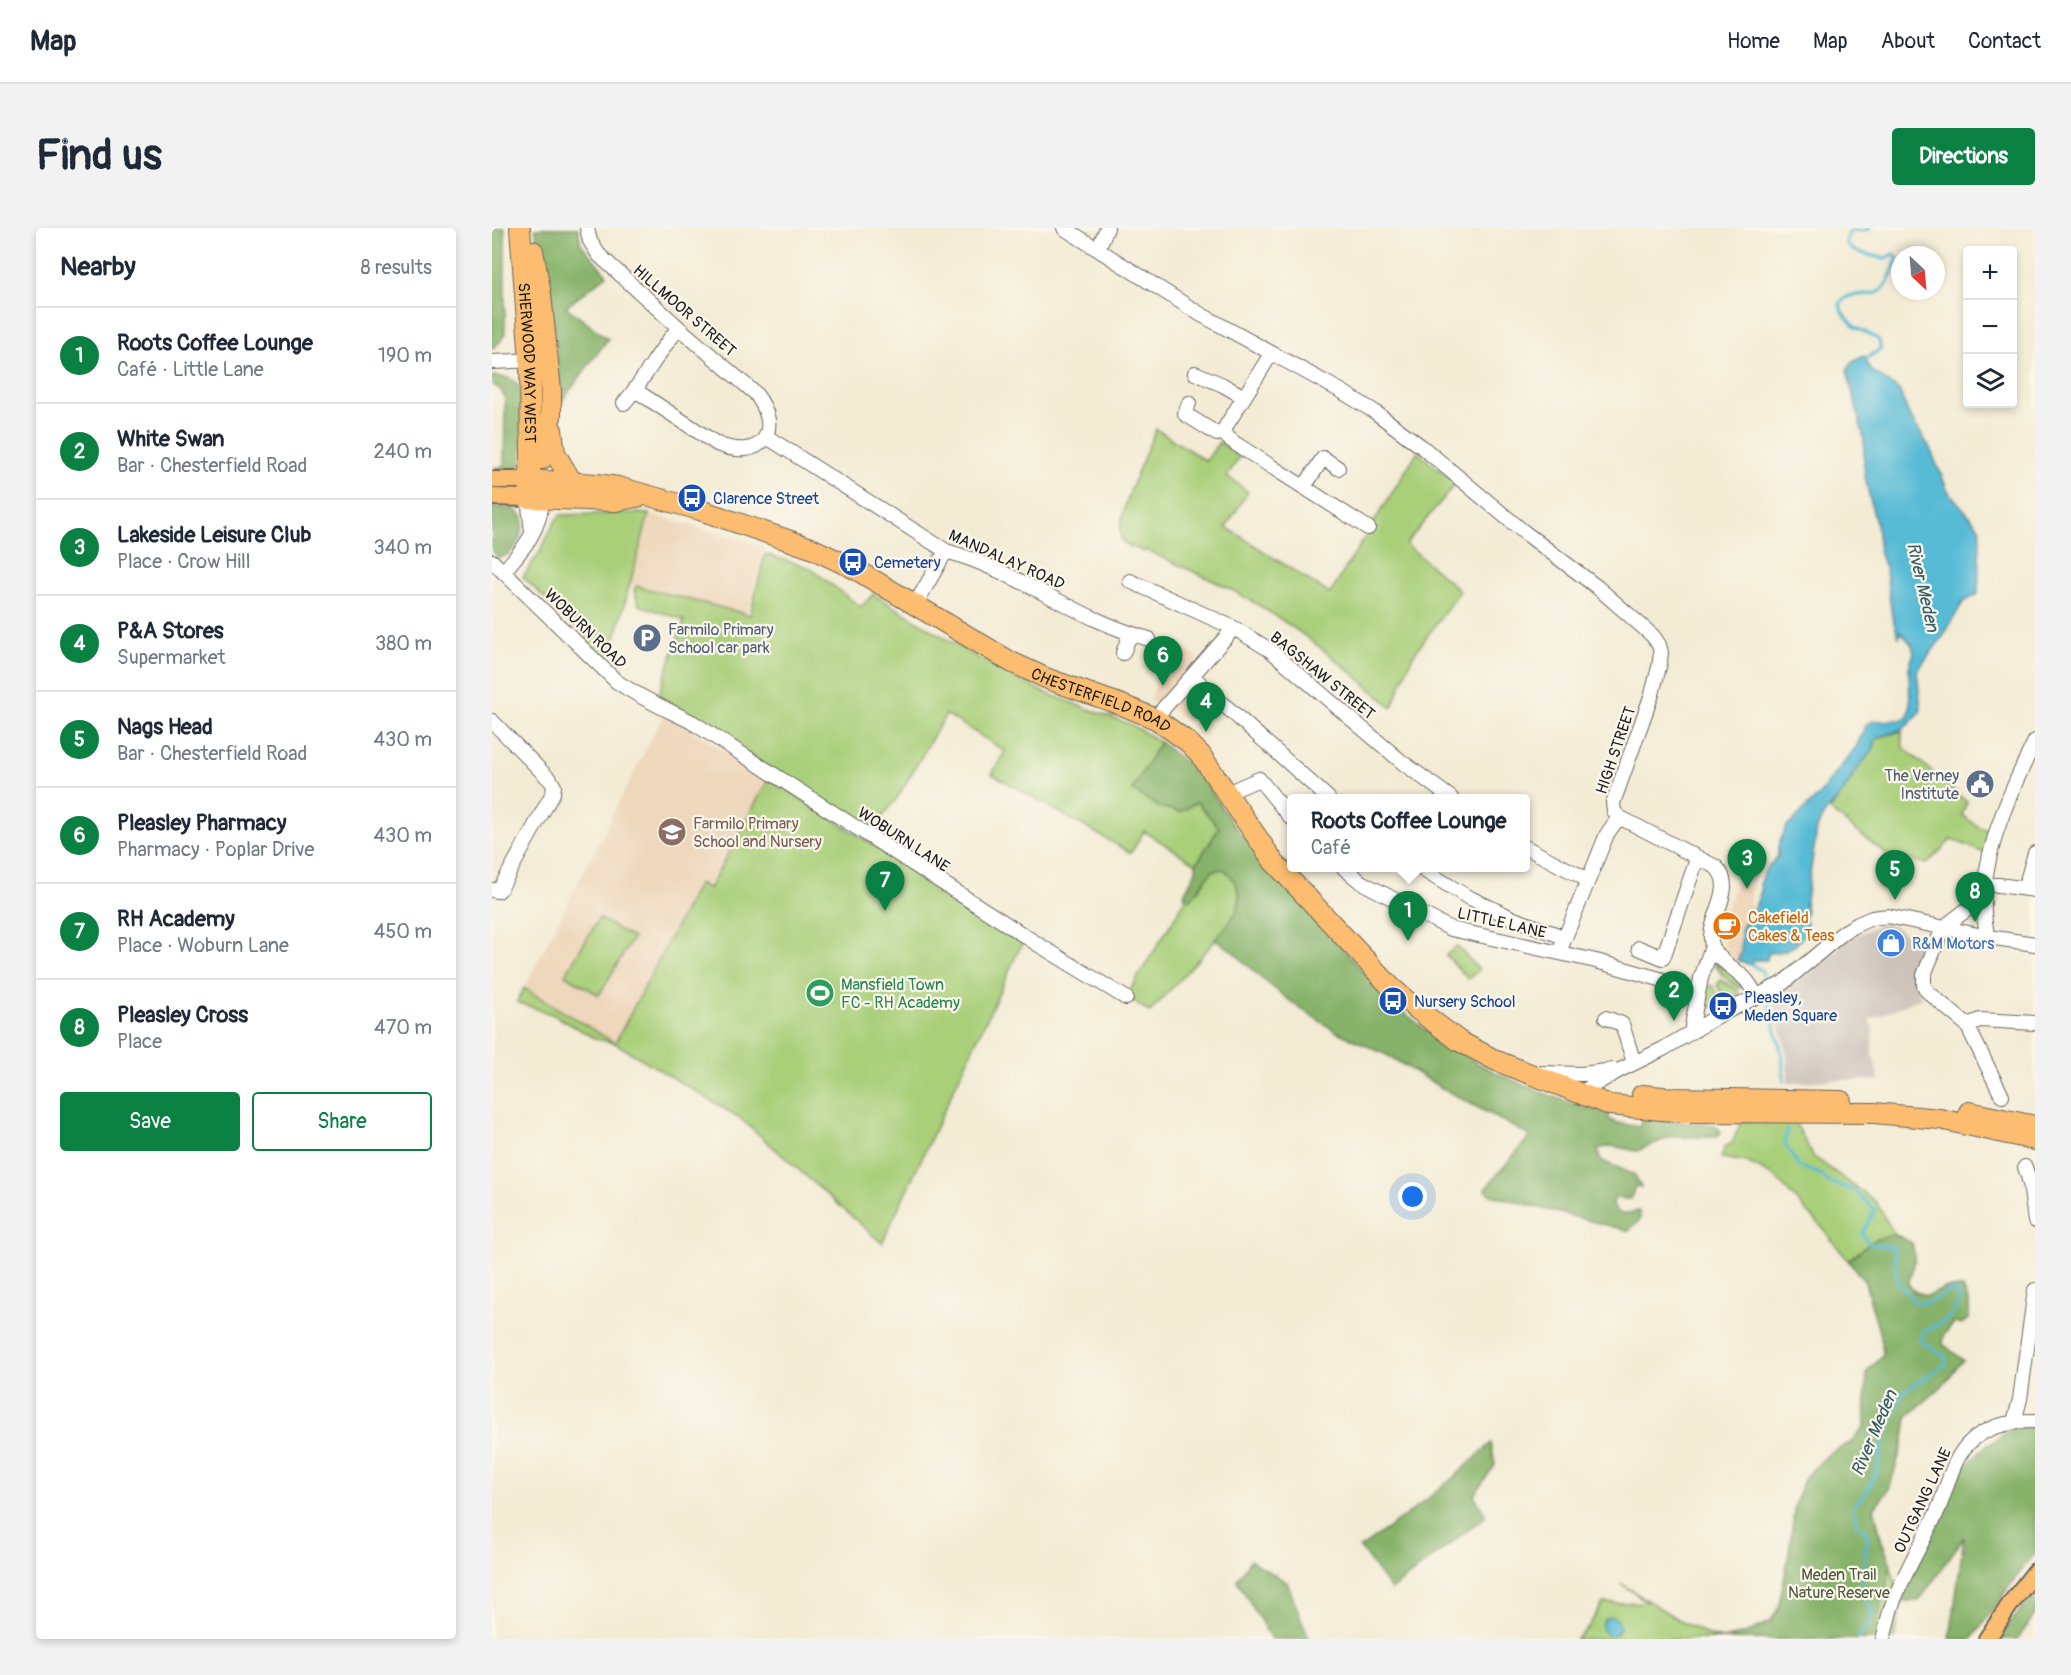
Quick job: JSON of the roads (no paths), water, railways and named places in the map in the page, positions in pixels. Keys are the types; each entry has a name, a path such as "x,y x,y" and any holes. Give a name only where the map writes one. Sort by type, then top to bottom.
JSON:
{"highway":[{"name":"SHERWOOD WAY WEST","path":"520,228 539,360 551,417 546,428 535,489"},
{"name":"SHERWOOD WAY WEST","path":"528,228 541,294 539,360 531,459 535,489"},
{"path":"551,417 555,453 572,482"},
{"name":"CHESTERFIELD ROAD","path":"535,489 572,482 618,488 700,510 813,549 855,569 1011,662 1048,679 1156,719 1188,742 1210,767 1274,862 1391,987 1459,1041 1497,1061 1580,1093"},
{"path":"535,489 616,501 644,496"},
{"path":"1580,1093 1926,1106 2005,1118 2035,1126"},
{"path":"1580,1093 1610,1105 1683,1112 1874,1113 1940,1119 2035,1140"}],"main road":[{"path":"492,480 535,489"},
{"path":"492,496 535,489"},
{"path":"1987,1639 2035,1572"}],"street":[{"name":"HILLMOOR STREET","path":"588,228 590,241 599,255 755,393 765,412 769,429 767,437"},
{"path":"1064,228 1200,314 1271,354 1226,426 1227,437 1368,528"},
{"path":"1098,249 1107,228"},
{"path":"624,403 679,328"},
{"name":"HIGH STREET","path":"1271,354 1341,391 1375,412 1422,447 1524,532 1638,621 1659,645 1661,653 1652,694 1613,803 1618,818 1607,834 1564,937 1560,953"},
{"path":"492,362 539,360"},
{"path":"1195,373 1244,397"},
{"path":"635,390 717,444 730,450 760,444 767,437"},
{"path":"1189,403 1185,414 1217,434 1225,432"},
{"name":"MANDALAY ROAD","path":"767,437 946,551 1013,576 1130,634 1149,639"},
{"path":"1304,487 1323,458 1338,468"},
{"path":"504,572 538,525 535,489"},
{"path":"915,605 946,551"},
{"name":"WOBURN ROAD","path":"492,561 616,681 639,697 665,708"},
{"name":"BAGSHAW STREET","path":"1130,581 1234,628 1270,650 1402,762 1446,794"},
{"path":"1156,719 1234,628"},
{"path":"1123,653 1130,634"},
{"path":"1193,677 1324,794"},
{"name":"WOBURN LANE","path":"665,708 692,722 1039,945 1126,998"},
{"path":"492,721 554,786 553,793 495,890"},
{"path":"2002,1096 1967,1025 1928,992 1924,986 1924,975 1943,928 1970,907 1984,883 2016,779 2035,741"},
{"path":"1227,793 1259,779 1287,814"},
{"path":"1618,818 1716,867 1724,877 1726,884 1711,936 1712,946 1701,978 1692,1026 1695,1030"},
{"path":"1530,850 1588,880"},
{"path":"1984,883 2030,889 2035,854"},
{"path":"1639,948 1663,958 1697,858"},
{"name":"LITTLE LANE","path":"1350,872 1361,882 1451,928 1663,980"},
{"path":"1428,872 1466,896 1495,910 1564,937"},
{"path":"1984,883 1985,926 1988,937"},
{"name":"CHESTERFIELD ROAD","path":"1580,1093 1773,988 1797,972 1844,932 1872,918 1888,916 1943,928"},
{"path":"1943,928 2035,944"},
{"path":"1712,946 1718,956 1747,981 1759,996"},
{"path":"1606,1018 1622,1024 1634,1063"},
{"path":"1967,1025 1980,1020 2035,1023"},
{"name":"CHESTERFIELD ROAD","path":"1524,1072 1581,1074 1620,1070"},
{"path":"2025,1167 2030,1183 2035,1221"},
{"path":"2014,1422 2020,1399 2035,1290"},
{"name":"OUTGANG LANE","path":"1883,1639 1891,1608 1938,1510 1960,1452 1973,1439 1992,1428 2014,1422 2035,1421"}],"water":[{"path":"1863,356 1866,357 1872,371 1899,390 1910,417 1929,446 1948,491 1978,526 1980,531 1978,594 1963,602 1944,635 1917,671 1921,710 1902,729 1877,738 1873,750 1822,817 1817,829 1805,906 1806,913 1803,920 1807,922 1803,936 1789,949 1768,953 1767,960 1754,960 1751,965 1738,960 1741,952 1743,925 1751,918 1761,891 1760,884 1766,869 1778,856 1778,846 1786,828 1819,795 1856,747 1867,724 1873,721 1901,720 1908,717 1910,708 1909,667 1914,653 1912,645 1900,631 1899,638 1892,616 1886,571 1879,551 1878,533 1866,482 1864,439 1847,371 1851,363"},
{"path":"1611,1617 1617,1620 1620,1626 1617,1632 1611,1635 1605,1632 1602,1626 1605,1620"}],"waterway":[{"name":"River Meden","path":"1865,360 1880,349 1878,339 1855,327 1842,312 1840,305 1843,300 1852,295 1879,292 1888,281 1898,258 1894,254 1884,259 1857,252 1849,247 1846,242 1849,233 1870,228"},
{"name":"River Meden","path":"1751,964 1762,971 1766,989"},
{"name":"River Meden","path":"1767,995 1782,1055 1784,1081"},
{"name":"River Meden","path":"1787,1129 1785,1145 1800,1167 1820,1174 1828,1182 1853,1190 1875,1210 1862,1234 1869,1244 1894,1247 1897,1281 1916,1303 1930,1302 1952,1290 1960,1296 1952,1315 1942,1323 1923,1332 1921,1341 1946,1357 1946,1364 1903,1392 1886,1434 1875,1475 1866,1493 1853,1507 1857,1523 1868,1535 1861,1586 1872,1610 1871,1619 1857,1639"}],"place":[{"name":"Clarence Street","path":"692,498"},
{"name":"Cemetery","path":"853,562"},
{"name":"Farmilo Primary School car park","path":"647,638"},
{"name":"Pleasley Pharmacy","path":"1163,686"},
{"name":"P&A Stores","path":"1206,732"},
{"name":"The Verney Institute","path":"1980,784"},
{"name":"Farmilo Primary School and Nursery","path":"672,832"},
{"name":"Lakeside Leisure Club","path":"1747,889"},
{"name":"Nags Head","path":"1895,900"},
{"name":"RH Academy","path":"885,911"},
{"name":"Pleasley Cross","path":"1975,922"},
{"name":"Cakefield Cakes & Teas","path":"1727,926"},
{"name":"Roots Coffee Lounge","path":"1408,941"},
{"name":"R&M Motors","path":"1891,943"},
{"name":"Mansfield Town FC - RH Academy","path":"820,993"},
{"name":"Nursery School","path":"1393,1001"},
{"name":"Pleasley, Meden Square","path":"1723,1006"},
{"name":"White Swan","path":"1674,1021"}],"park label":[{"name":"Meden Trail Nature Reserve","path":"1839,1583"}]}
